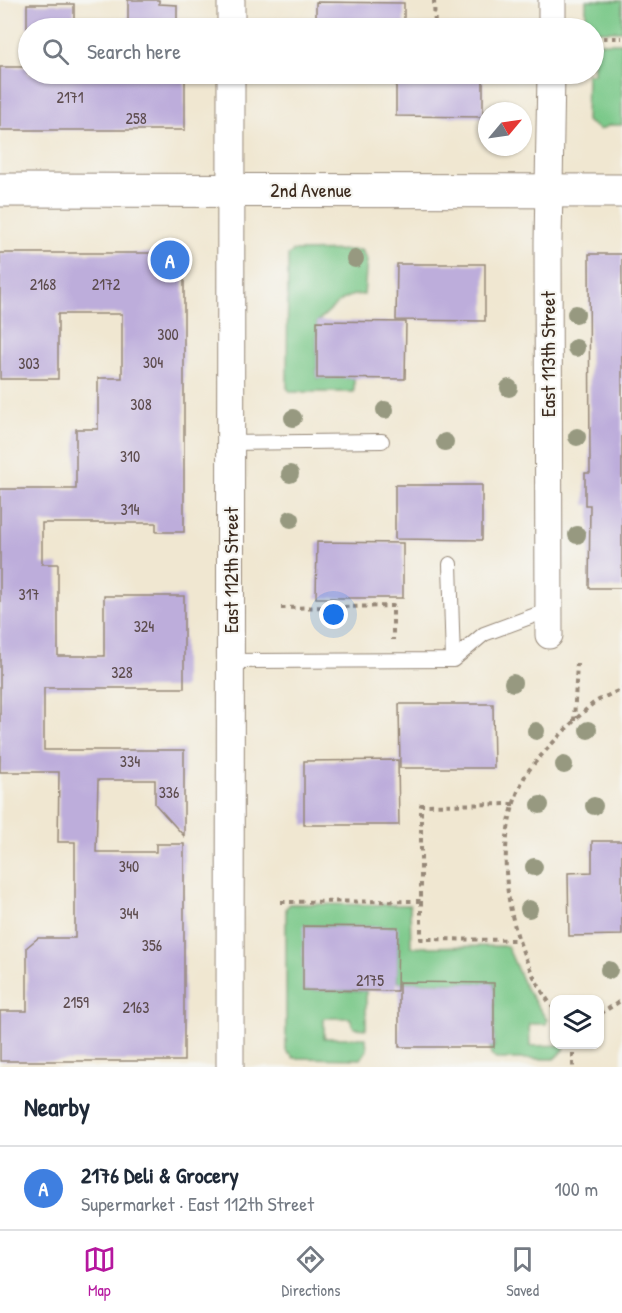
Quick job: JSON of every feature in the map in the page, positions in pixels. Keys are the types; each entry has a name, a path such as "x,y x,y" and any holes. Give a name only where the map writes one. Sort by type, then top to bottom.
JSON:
{"main road":[{"name":"2nd Avenue","path":"0,190 622,191"}],"street":[{"path":"231,0 231,18"},
{"path":"552,0 552,18"},
{"name":"East 112th Street","path":"231,84 231,1067"},
{"name":"East 113th Street","path":"549,622 551,84"}],"lane":[{"path":"231,443 382,441"},
{"path":"450,564 453,660"},
{"path":"231,662 453,660 483,634 549,622"}],"path":[{"path":"434,0 435,18"},
{"path":"604,38 622,38"},
{"path":"281,608 393,606 393,645"},
{"path":"574,722 577,663"},
{"path":"550,1002 527,967 518,940 509,899 507,833 514,804 526,774 591,705 622,689"},
{"path":"514,804 421,805 421,939 518,940"},
{"path":"281,902 421,901"},
{"path":"604,1011 622,1000"},
{"path":"573,1049 573,1067"}],"green space":[{"path":"586,0 622,1 622,31 604,31 604,18 586,18"},
{"path":"604,43 622,43 622,125 610,125 600,130 586,121 587,84 604,84"},
{"path":"361,250 367,260 364,295 345,299 317,322 317,378 354,378 354,392 291,392 287,388 288,256 293,251"},
{"path":"290,904 410,905 411,947 507,946 525,987 547,1020 546,1024 529,1024 530,1046 550,1045 550,1049 564,1050 554,1059 496,1059 491,1055 490,1047 494,1047 494,983 397,982 397,927 304,926 303,990 366,991 366,1029 354,1028 350,1018 324,1018 324,1038 366,1038 367,1050 361,1059 294,1058 286,1051 286,908"}],"building":[{"path":"128,0 159,0 159,4 177,5 177,18 128,18"},
{"path":"316,2 404,3 404,18 316,18"},
{"path":"27,4 74,4 74,18 27,18"},
{"path":"0,67 18,67 18,84 185,84 185,130 0,130"},
{"path":"396,84 483,84 483,102 478,102 478,117 396,116"},
{"path":"0,253 184,253 184,532 156,532 156,523 42,523 42,564 58,564 58,656 104,656 104,596 184,596 184,688 44,688 44,750 184,750 184,836 155,804 155,780 98,780 96,852 156,852 156,844 184,844 184,1061 0,1061 0,1011 27,1011 27,947 38,938 75,938 75,842 58,842 59,772 0,772 0,489 76,489 76,429 98,429 98,378 122,378 122,314 58,314 58,379 0,379"},
{"path":"589,254 622,254 622,588 589,588 590,505 585,505 585,473 590,473"},
{"path":"397,264 485,264 485,321 396,320"},
{"path":"317,321 406,322 405,379 317,378"},
{"path":"395,485 482,485 482,540 395,539"},
{"path":"317,542 403,543 403,598 316,598"},
{"path":"399,704 493,704 494,768 400,768"},
{"path":"398,760 399,825 304,825 304,761"},
{"path":"592,841 622,841 622,935 569,936 568,873 592,872"},
{"path":"303,926 398,927 397,991 303,990"},
{"path":"399,982 494,983 494,1047 399,1047"}],"place":[{"name":"2176 Deli & Grocery","path":"170,260"}]}
